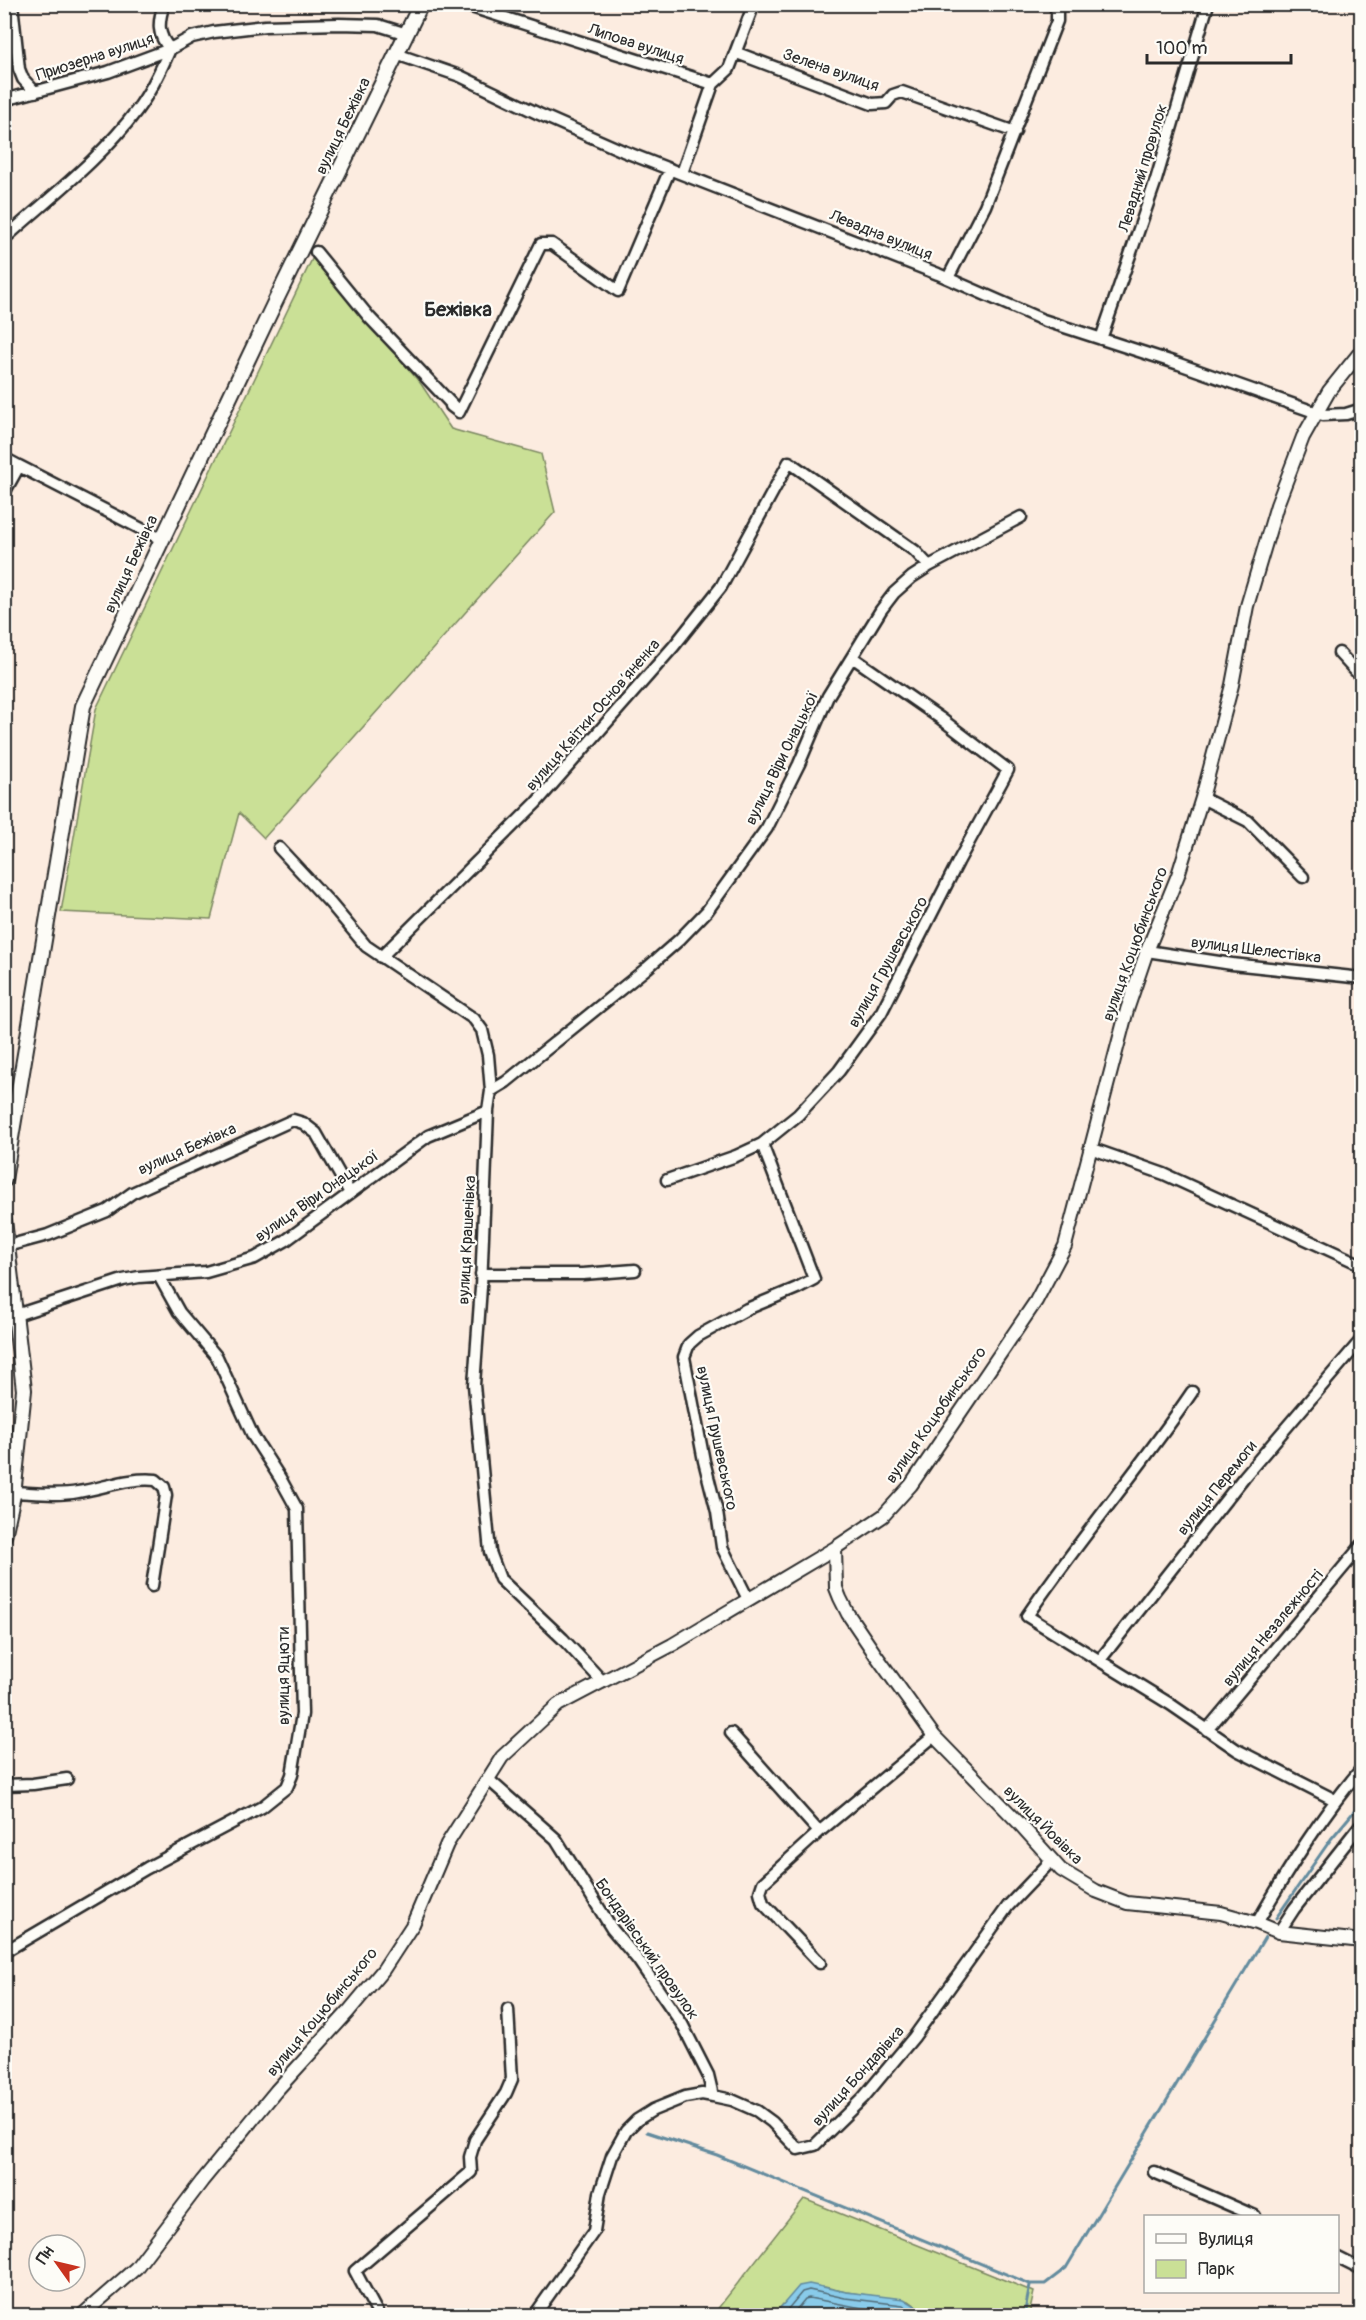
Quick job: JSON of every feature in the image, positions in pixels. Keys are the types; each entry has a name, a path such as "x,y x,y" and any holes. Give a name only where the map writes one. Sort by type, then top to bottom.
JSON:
{"main road":[{"name":"вулиця Бежівка","path":"4,1180 8,1128 83,706 161,539 421,4"},
{"path":"4,1220 24,1390 4,1536"}],"street":[{"path":"12,4 19,69 23,79 35,92"},
{"path":"4,239 109,143 138,110 158,77 170,49 162,40 159,31 164,4"},
{"name":"Липова вулиця","path":"462,4 713,84"},
{"path":"682,174 713,84 729,69 754,4"},
{"path":"948,278 985,206 1015,132 1057,21 1057,11 1053,4"},
{"name":"Левадний провулок","path":"1101,339 1152,190 1208,4"},
{"name":"Приозерна вулиця","path":"4,100 108,72 170,49 192,37 214,32 265,26 378,25 407,34"},
{"name":"Зелена вулиця","path":"737,53 872,104 886,103 894,94 902,92 1015,132"},
{"name":"Левадна вулиця","path":"396,54 482,85 580,133 948,278 1043,320 1179,364 1323,415 1339,415 1362,409"},
{"path":"316,252 369,317 455,409 541,243 552,244 618,291 670,169"},
{"name":"вулиця Коцюбинського","path":"81,2316 136,2268 202,2181 276,2091 383,1970 413,1924 447,1844 502,1757 558,1705 672,1645 835,1548 883,1516 911,1485 1036,1301 1065,1246 1127,1010 1147,951 1178,874 1202,798 1232,685 1247,606 1277,505 1303,437 1329,391 1362,350"},
{"path":"4,458 161,539"},
{"name":"вулиця Квітки-Основʼяненка","path":"381,957 536,803 674,646 721,587 789,462 915,551 929,566"},
{"path":"4,493 19,466"},
{"name":"вулиця Віри Онацької","path":"491,1090 506,1082 647,968 707,911 767,828 799,764 828,696 894,592 929,566 1021,517"},
{"path":"1339,653 1362,678"},
{"name":"вулиця Грушевського","path":"748,1599 722,1547 717,1512 699,1441 684,1357 689,1344 698,1336 747,1309 814,1279 762,1144 798,1115 840,1071 881,1013 958,861 1008,770 940,718 852,657"},
{"path":"1202,798 1248,821 1303,877"},
{"name":"вулиця Крашенівка","path":"279,848 366,946 464,1011 482,1030 486,1043 491,1090 474,1385 490,1552 500,1579 563,1639 603,1682"},
{"name":"вулиця Шелестівка","path":"1147,951 1232,964 1362,978"},
{"name":"вулиця Віри Онацької","path":"16,1316 123,1280 206,1272 255,1258 285,1241 428,1136 488,1111"},
{"name":"вулиця Бежівка","path":"7,1246 48,1235 107,1211 132,1192 292,1120 303,1123 316,1133 350,1193"},
{"path":"668,1180 736,1156 762,1144"},
{"path":"1090,1148 1164,1174 1362,1265"},
{"path":"481,1274 583,1274 635,1270"},
{"name":"вулиця Яцюти","path":"4,1952 147,1869 262,1807 286,1786 292,1775 302,1714 297,1509 253,1436 217,1357 179,1312 159,1276"},
{"name":"вулиця Перемоги","path":"1100,1660 1244,1477 1362,1339"},
{"path":"1192,1392 1160,1440 1045,1589 1027,1616 1100,1660 1237,1750 1335,1800"},
{"path":"10,1493 77,1492 122,1482 156,1480 164,1487 166,1495 152,1586"},
{"name":"вулиця Незалежності","path":"1207,1730 1362,1545"},
{"name":"вулиця Йовівка","path":"835,1548 836,1588 848,1614 934,1736 1018,1822 1051,1861 1075,1880 1119,1901 1221,1913 1279,1932 1362,1941"},
{"path":"731,1733 819,1832"},
{"path":"820,1963 763,1903 760,1892 763,1883 819,1832 934,1736"},
{"path":"1257,1923 1291,1864 1335,1800 1362,1768"},
{"path":"4,1785 67,1779"},
{"name":"Бондарівський провулок","path":"489,1780 556,1839 612,1929 638,1960 682,2024 708,2075 713,2096"},
{"path":"1279,1932 1362,1822"},
{"name":"вулиця Бондарівка","path":"534,2316 594,2231 600,2193 612,2157 626,2131 637,2120 653,2110 685,2097 702,2094 732,2100 757,2111 772,2122 798,2148 814,2145 863,2098 914,2037 1008,1906 1051,1861"},
{"path":"379,2316 355,2271 471,2172 470,2157 475,2140 506,2093 512,2079 508,2009"},
{"path":"1154,2172 1251,2215"},
{"path":"1339,2258 1362,2270"}],"green space":[{"path":"314,255 421,384 451,429 541,454 555,512 264,838 239,813 211,919 61,912 96,709"},
{"path":"804,2199 1034,2292 1029,2315 930,2316 909,2301 825,2287 783,2304 774,2315 712,2316"}],"water":[{"path":"809,2284 846,2292 904,2299 930,2315 774,2315 799,2286"}],"waterway":[{"path":"1276,1918 1331,1839 1362,1802"},
{"path":"647,2132 717,2155 1030,2284 1045,2284 1066,2268 1265,1937"},
{"path":"1024,2316 1030,2285"}],"district":[{"name":"Бежівка","path":"458,309"}]}
